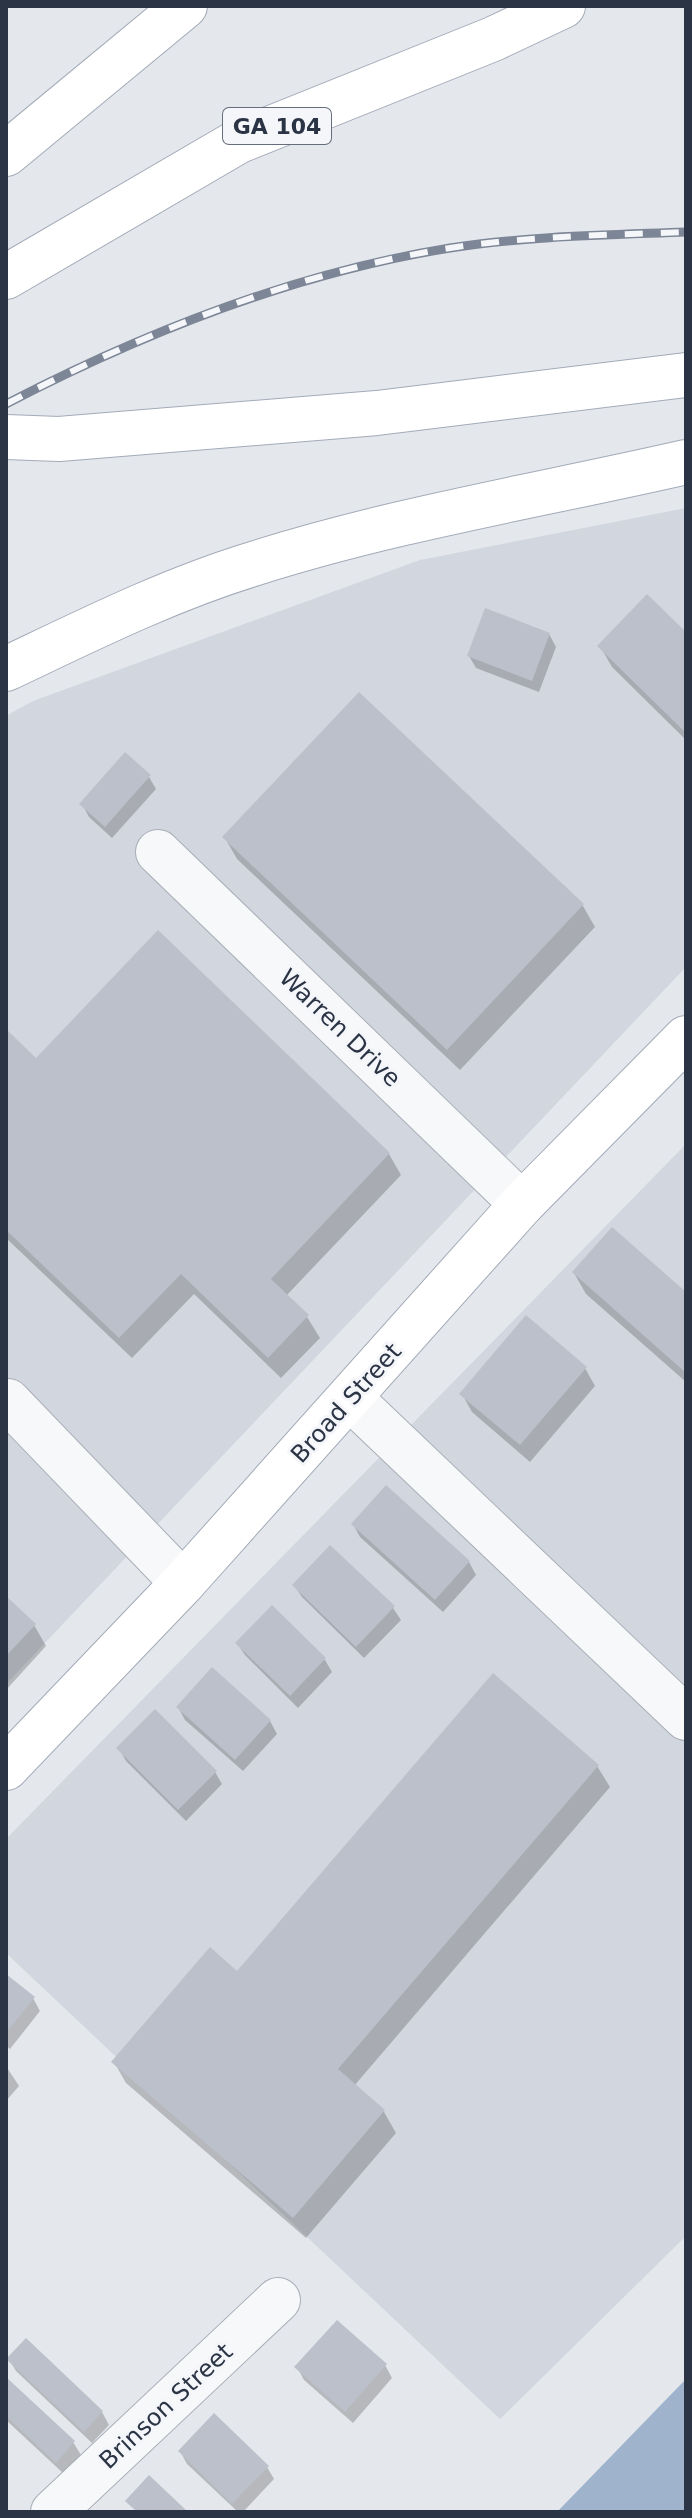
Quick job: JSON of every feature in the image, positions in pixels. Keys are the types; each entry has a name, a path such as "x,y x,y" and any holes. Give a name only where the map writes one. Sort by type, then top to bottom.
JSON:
{"main road":[{"path":"6,154 185,6"},
{"name":"GA 104","path":"6,277 239,141 493,39 563,6"},
{"path":"6,437 59,439 377,413 686,375"},
{"path":"6,669 103,623 251,564 384,528 686,462"},
{"name":"Broad Street","path":"6,1768 183,1583 351,1399 522,1204 686,1038"}],"street":[{"name":"Warren Drive","path":"158,852 522,1204"},
{"path":"7,1392 183,1583"},
{"path":"351,1399 686,1718"},
{"name":"Brinson Street","path":"53,2512 278,2300"}],"shaded area":[{"path":"686,508 686,967 6,1684 6,716 33,701 420,560"},
{"path":"686,1144 686,2236 500,2419 6,1953 6,1839"}],"water":[{"path":"686,2379 686,2512 557,2512"}],"building":[{"path":"647,594 686,632 686,733 597,646"},
{"path":"485,608 550,633 532,681 467,656"},
{"path":"359,692 584,904 447,1050 222,837"},
{"path":"125,752 151,775 105,827 79,804"},
{"path":"158,930 390,1153 271,1279 309,1315 268,1358 181,1274 119,1338 6,1230 6,1029 36,1058"},
{"path":"612,1227 686,1292 686,1373 572,1272"},
{"path":"526,1315 587,1367 520,1445 459,1394"},
{"path":"386,1485 470,1561 435,1600 351,1524"},
{"path":"330,1545 395,1606 356,1647 292,1585"},
{"path":"6,1596 36,1624 6,1656"},
{"path":"272,1605 326,1658 290,1696 235,1643"},
{"path":"212,1667 271,1720 235,1760 176,1707"},
{"path":"493,1673 599,1765 338,2069 385,2110 293,2218 111,2062 210,1947 237,1971"},
{"path":"155,1709 217,1771 178,1810 116,1748"},
{"path":"6,1974 35,1997 6,2033"},
{"path":"337,2320 387,2364 345,2412 294,2367"},
{"path":"26,2338 103,2411 84,2432 6,2359"},
{"path":"6,2377 75,2441 56,2463 6,2416"},
{"path":"214,2413 269,2466 232,2504 178,2451"},
{"path":"149,2475 188,2512 137,2512 125,2501"}],"railway":[{"path":"6,404 166,330 222,308 334,273 479,244 686,232"}]}
